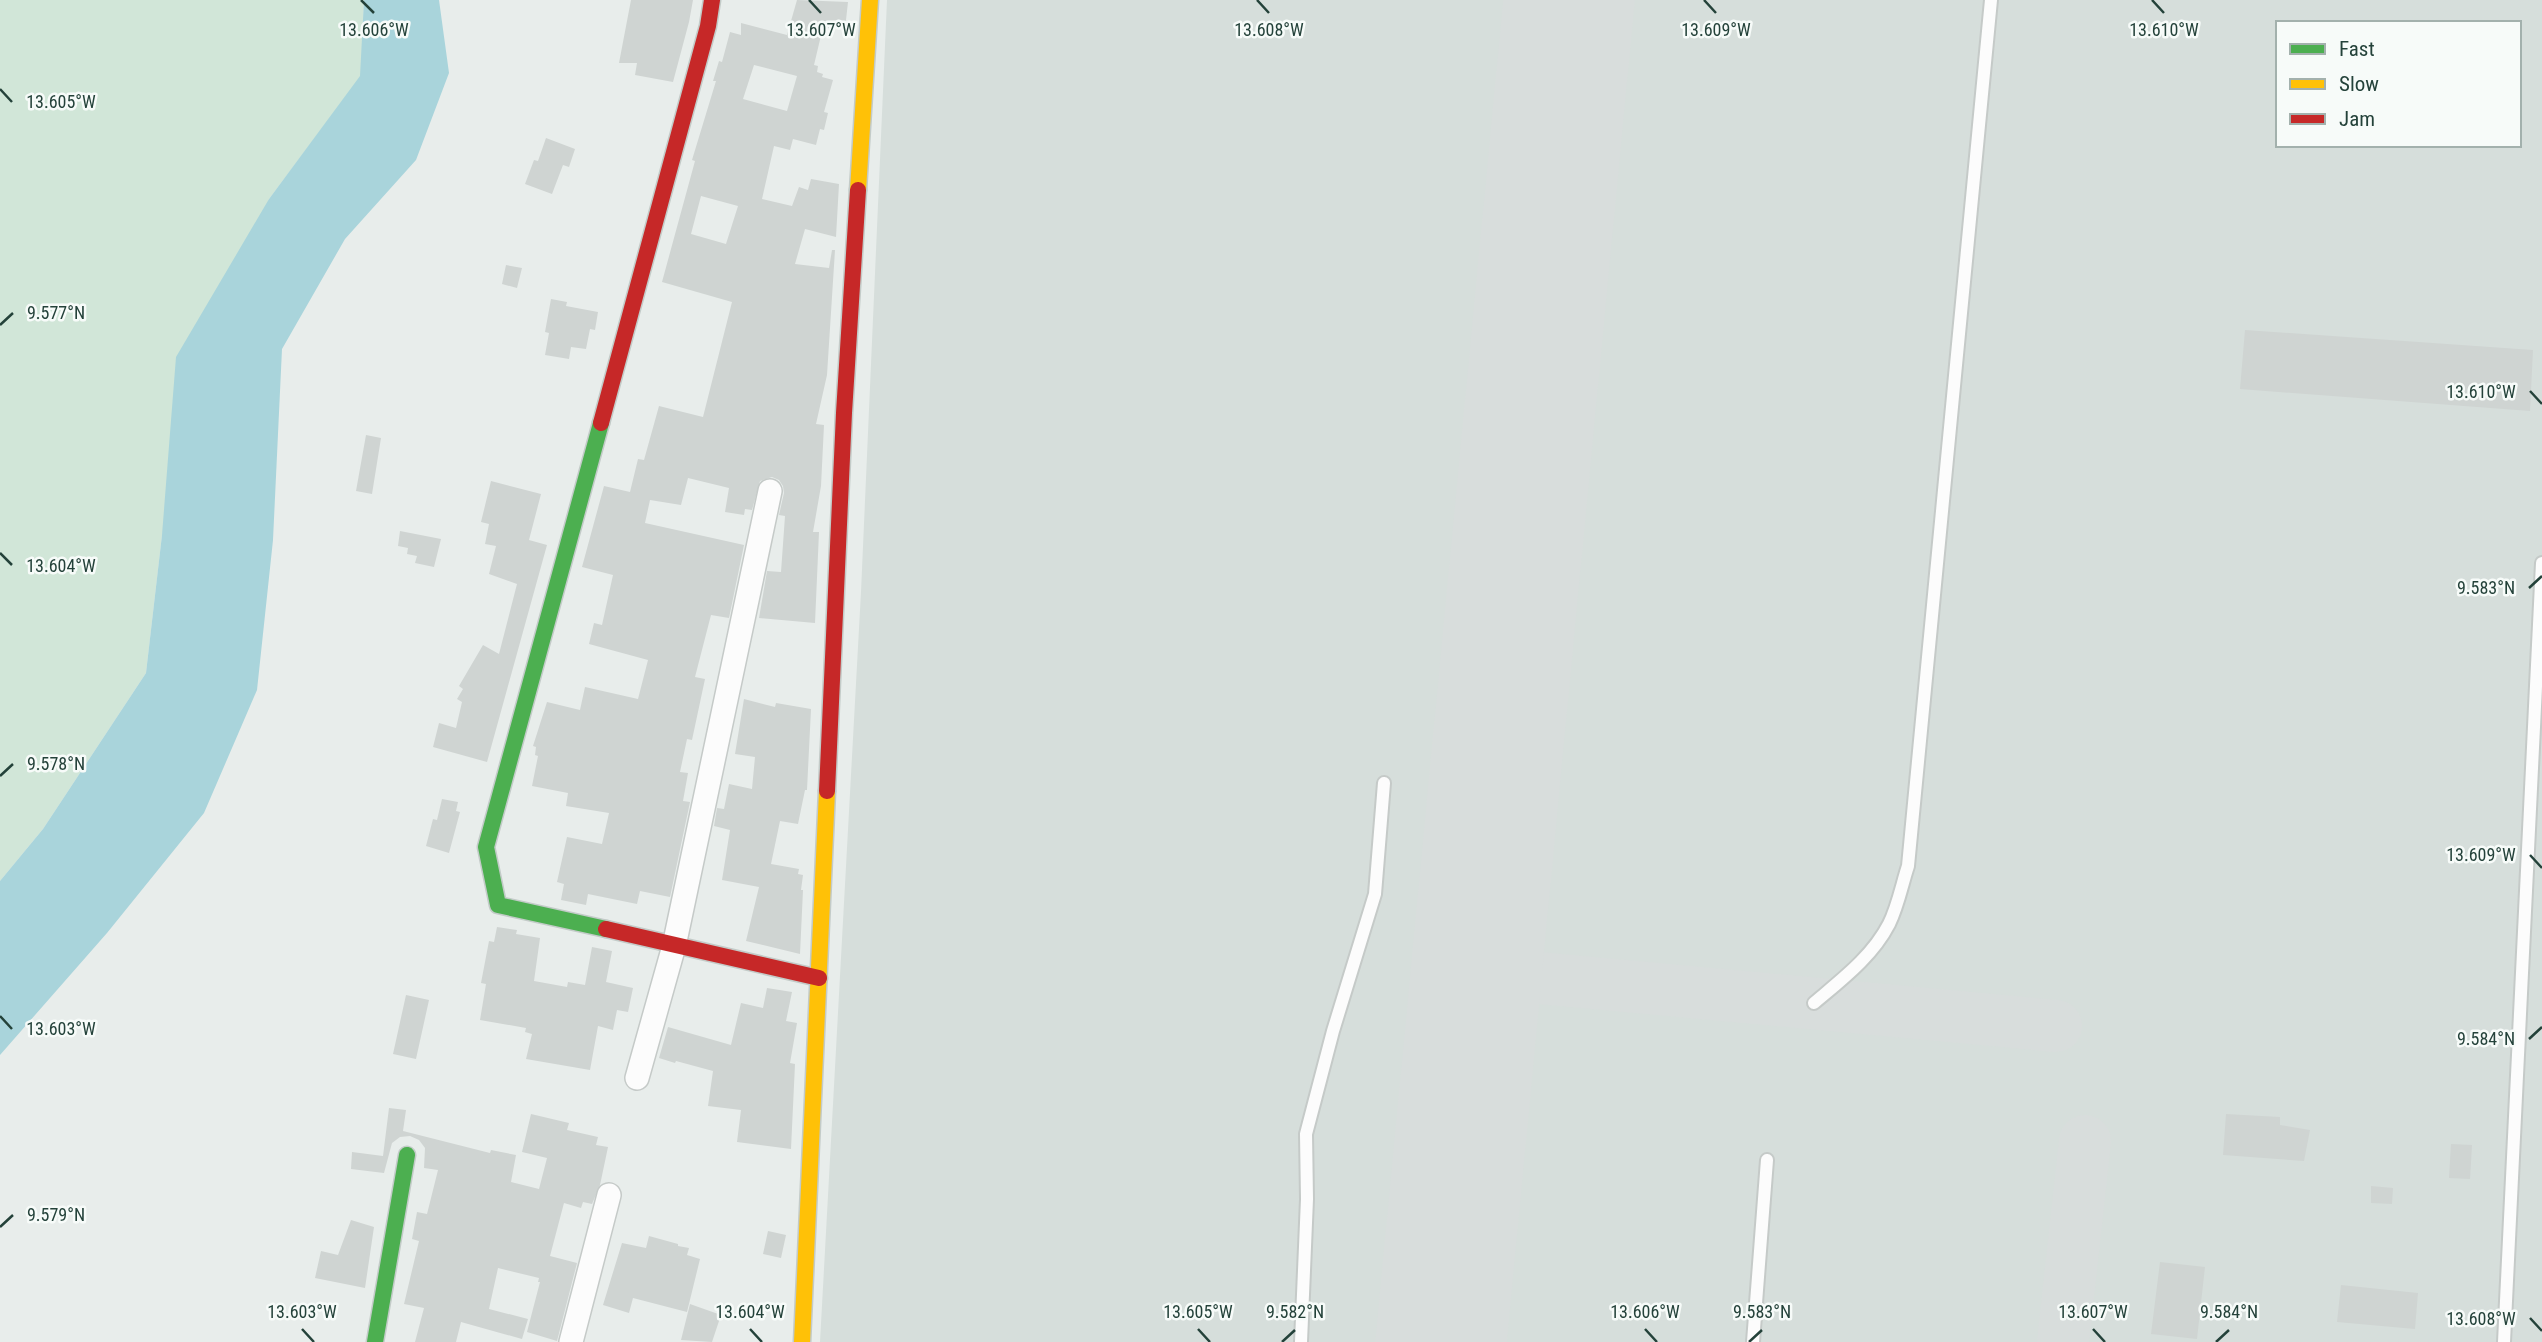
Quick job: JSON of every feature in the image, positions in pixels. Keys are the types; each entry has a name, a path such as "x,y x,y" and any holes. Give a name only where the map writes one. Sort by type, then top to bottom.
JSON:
{"street":[{"path":"712,0 708,26 486,847 498,905 820,978"},
{"path":"802,1342 844,413 870,0"},
{"path":"637,1078 674,946 770,491"},
{"path":"375,1342 407,1155"},
{"path":"571,1342 609,1195"}],"lane":[{"path":"1814,1003 1853,970 1878,942 1890,922 1908,866 1991,0"},
{"path":"2504,1342 2542,563"},
{"path":"1301,1342 1307,1199 1306,1134 1375,894 1384,783"},
{"path":"1753,1342 1767,1160"}],"shaded area":[{"path":"887,0 2542,0 2542,1342 820,1342 861,592"}],"green space":[{"path":"0,0 364,0 361,76 269,199 162,535 146,673 43,829 0,881"}],"water":[{"path":"364,0 439,0 449,73 416,160 345,239 282,349 273,540 257,690 204,813 107,933 0,1055 0,881 43,829 146,673 162,535 176,357 269,199 360,76"}],"building":[{"path":"631,0 693,0 673,82 635,75 637,63 619,63"},
{"path":"797,0 848,2 845,29 823,27 814,65 818,66 817,72 823,74 822,77 833,80 824,112 828,113 824,130 820,129 816,145 793,139 790,150 774,146 762,199 792,206 799,187 808,190 811,179 839,184 836,237 805,229 795,264 829,268 832,250 835,250 827,375 816,424 824,425 821,486 813,532 819,532 815,623 759,618 767,571 781,572 785,516 779,515 784,493 779,480 772,477 760,481 752,510 745,509 744,515 725,512 729,488 688,478 681,505 650,500 645,523 744,545 729,618 711,615 695,677 705,679 692,740 687,739 680,772 688,773 683,801 690,802 670,897 640,891 637,904 588,894 586,905 561,900 564,884 557,882 567,837 602,844 609,813 566,806 568,793 532,786 538,756 535,755 536,747 533,746 547,702 580,710 585,687 638,699 648,660 589,644 594,623 602,625 613,575 582,567 604,486 630,492 638,459 644,460 659,406 703,417 732,302 662,282 695,161 692,160 716,81 713,81 719,61 722,62 730,32 741,35 741,23 787,35","holes":["754,65 797,76 787,111 743,99","701,196 738,206 726,244 691,234"]},
{"path":"546,138 575,149 569,167 563,165 552,194 525,184 534,160 538,161"},
{"path":"506,265 522,268 517,288 502,284"},
{"path":"551,299 567,302 566,306 598,312 595,330 590,329 586,349 571,347 569,359 545,355 549,333 545,332"},
{"path":"2245,330 2533,350 2530,411 2240,389"},
{"path":"366,435 381,438 372,494 356,491"},
{"path":"491,481 541,494 529,540 547,545 487,762 433,747 439,723 456,728 462,702 457,699 463,689 459,686 483,645 499,654 517,584 489,574 496,546 485,544 489,524 481,522"},
{"path":"400,531 441,539 434,567 415,563 417,556 407,554 408,548 398,546"},
{"path":"744,699 775,707 776,703 811,709 807,790 798,824 780,821 771,864 799,869 798,874 803,875 800,954 746,941 759,887 722,880 730,830 714,826 717,808 724,809 729,784 752,789 755,757 735,754"},
{"path":"442,799 458,802 456,811 460,812 449,853 426,846"},
{"path":"497,927 540,938 534,981 567,987 568,982 585,985 592,947 612,951 606,982 633,988 628,1012 617,1010 613,1030 598,1026 590,1070 526,1059 532,1034 525,1032 526,1028 480,1020 486,984 481,983 489,941 494,942"},
{"path":"767,988 792,992 786,1021 797,1023 790,1063 795,1064 791,1149 737,1142 741,1110 708,1106 713,1071 659,1058 668,1027 731,1045 741,1003 763,1008"},
{"path":"406,995 429,1000 416,1059 393,1054"},
{"path":"389,1108 406,1110 403,1131 490,1153 491,1150 516,1155 511,1182 539,1189 547,1158 522,1152 531,1114 569,1123 567,1130 598,1137 596,1145 608,1147 600,1185 592,1204 583,1202 581,1208 564,1203 550,1256 577,1263 557,1341 527,1332 539,1278 498,1268 489,1309 528,1319 522,1339 461,1322 456,1342 415,1342 424,1308 404,1304 419,1241 412,1239 417,1212 427,1214 438,1170 424,1168 425,1148 419,1140 410,1136 400,1137 392,1143 384,1173 351,1169 352,1152 383,1156"},
{"path":"2226,1114 2280,1117 2280,1125 2310,1130 2304,1161 2223,1155"},
{"path":"2451,1144 2472,1145 2470,1179 2449,1178"},
{"path":"2371,1186 2393,1188 2392,1204 2371,1203"},
{"path":"351,1220 374,1227 365,1288 315,1278 321,1251 338,1255"},
{"path":"768,1231 786,1235 781,1258 763,1254"},
{"path":"649,1236 689,1248 687,1255 700,1259 687,1312 633,1298 629,1313 603,1305 622,1243 646,1248"},
{"path":"2160,1262 2205,1267 2197,1339 2151,1334"},
{"path":"2341,1285 2418,1293 2415,1329 2337,1322"},
{"path":"690,1304 721,1315 712,1342 681,1340"}],"taxiway":[{"path":"1475,972 2056,1026"},
{"path":"2063,1342 2085,1141"}],"runway":[{"path":"1441,1342 1569,0"}],"traffic: fast":[{"path":"601,423 486,847 498,905 606,929"},
{"path":"375,1342 407,1155"}],"traffic: slow":[{"path":"858,190 870,0"},
{"path":"802,1342 827,791"}],"traffic: jam":[{"path":"601,423 708,26 712,0"},
{"path":"827,791 844,413 858,190"},
{"path":"606,929 819,978"}]}
